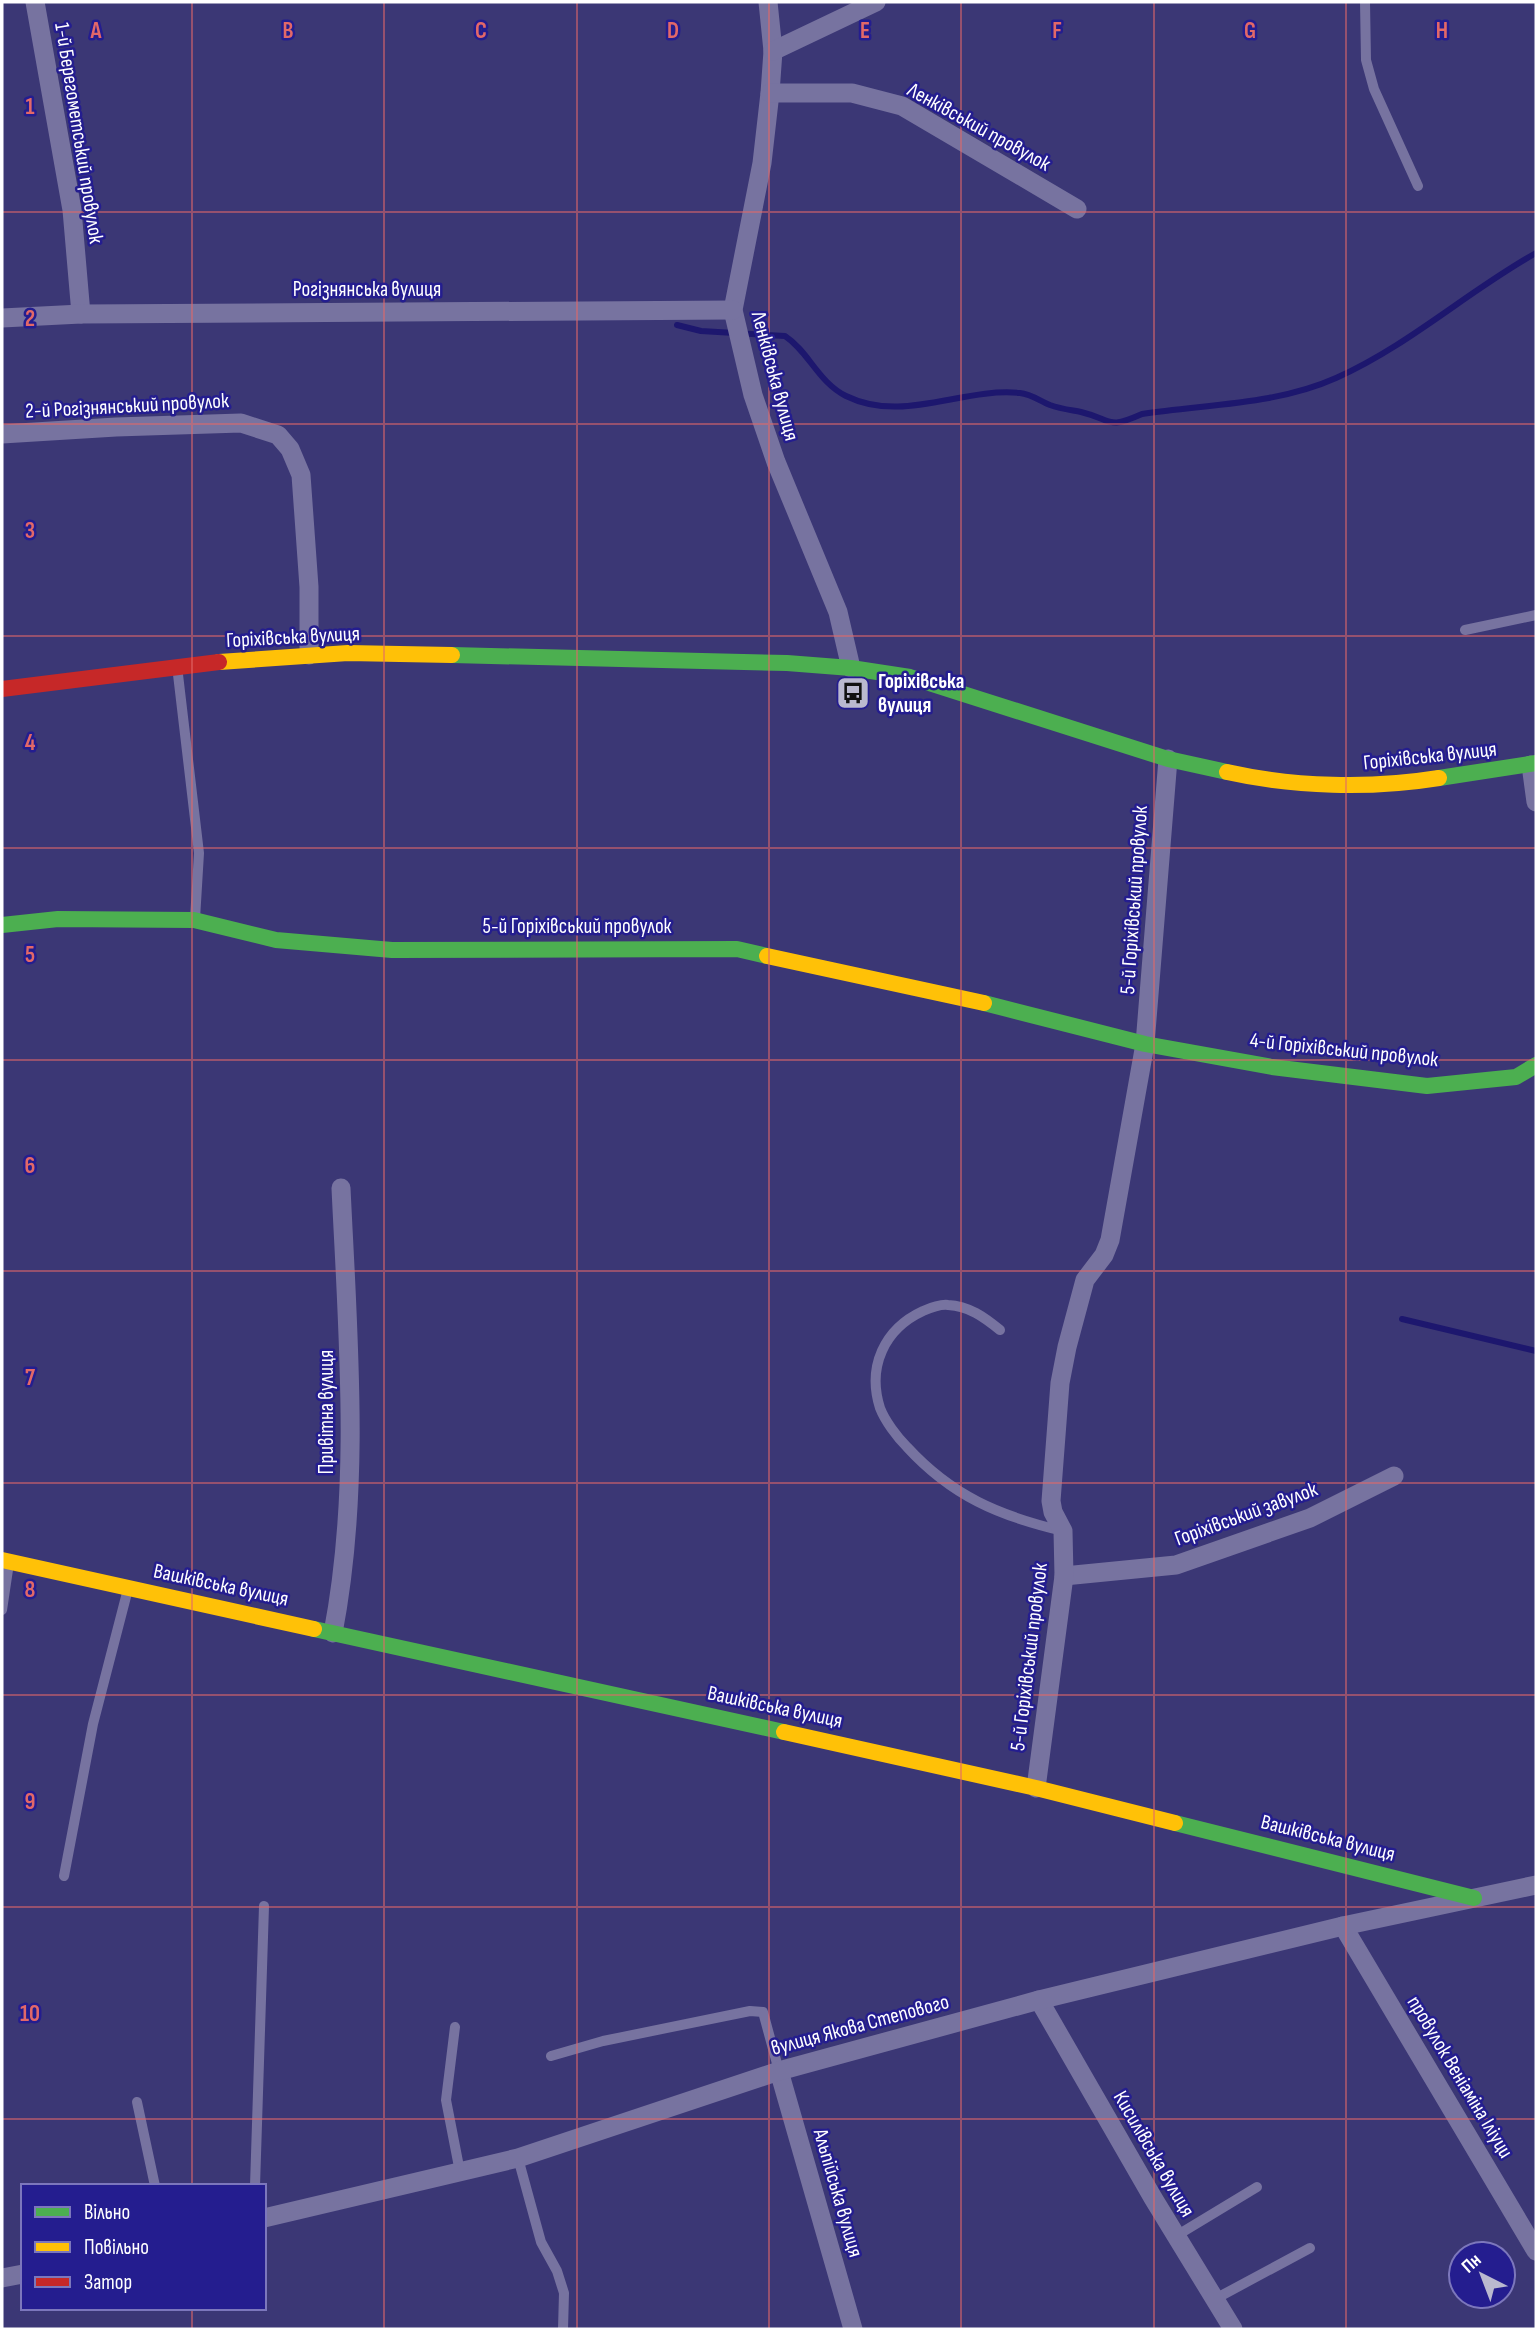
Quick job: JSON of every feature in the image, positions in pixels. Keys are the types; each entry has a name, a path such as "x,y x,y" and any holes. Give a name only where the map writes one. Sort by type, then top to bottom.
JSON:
{"street":[{"name":"1-й Берегометський провулок","path":"35,2 72,210 81,314"},
{"name":"Ленківська вулиця","path":"768,2 774,51 771,93 762,163 733,310 753,395 776,462 838,612 851,668"},
{"path":"774,51 876,2"},
{"name":"Ленківський провулок","path":"771,93 852,93 902,106 1077,209"},
{"name":"Рогізнянська вулиця","path":"2,318 81,314 733,310"},
{"name":"2-й Рогізнянський провулок","path":"2,434 116,427 241,424 278,435 290,449 301,475 309,587 309,655"},
{"name":"Горіхівська вулиця","path":"2,689 177,665 309,655 787,663 851,668 910,677 1168,759 1240,776 1304,784 1402,784 1534,764"},
{"name":"5-й Горіхівський провулок","path":"1036,1788 1064,1576 1063,1531 1052,1512 1051,1501 1060,1383 1085,1280 1104,1255 1110,1240 1145,1044 1168,759"},
{"path":"1534,764 1536,802"},
{"name":"5-й Горіхівський провулок","path":"2,925 58,919 194,920 276,940 392,950 737,949 993,1004 1145,1044"},
{"name":"4-й Горіхівський провулок","path":"1145,1044 1272,1067 1427,1086 1516,1077 1536,1065"},
{"name":"Привітна вулиця","path":"334,1633 349,1527 349,1351 341,1188"},
{"name":"Горіхівський завулок","path":"1064,1576 1176,1565 1310,1518 1394,1476"},
{"name":"Вашківська вулиця","path":"5,1561 1036,1788 1474,1898 1536,1885"},
{"name":"вулиця Якова Степового","path":"266,2218 518,2158 779,2071 1039,2000 1343,1926 1474,1898"},
{"name":"провулок Веніаміна Іліуци","path":"1343,1926 1536,2251"},
{"name":"Кисилівська вулиця","path":"1039,2000 1233,2329"},
{"name":"Альпійська вулиця","path":"779,2071 853,2329"},
{"path":"2,2278 21,2274"}],"lane":[{"path":"1365,2 1366,60 1374,89 1418,186"},
{"path":"1465,630 1536,615"},
{"path":"177,665 200,853 194,920"},
{"path":"1000,1330 977,1312 946,1304 911,1317 885,1341 878,1357 875,1380 881,1410 900,1439 933,1476 978,1503 1030,1524 1063,1531"},
{"path":"2,1611 5,1561"},
{"path":"64,1876 93,1724 128,1588"},
{"path":"255,2184 264,1906"},
{"path":"551,2056 603,2041 750,2011 763,2012 779,2071"},
{"path":"454,2027 446,2100 460,2172"},
{"path":"137,2102 155,2184"},
{"path":"518,2158 541,2242 557,2271 564,2293 563,2329"},
{"path":"1176,2236 1257,2187"},
{"path":"1215,2299 1310,2248"}],"waterway":[{"path":"677,325 701,331 785,336 836,390 867,404 911,406 976,395 1020,393 1054,406 1116,423 1142,414 1265,399 1313,387 1336,378 1388,350 1536,253"},
{"path":"1402,1319 1536,1351"}],"traffic: fast":[{"path":"452,655 787,663 851,668 910,677 1168,759 1227,772"},
{"path":"1439,778 1536,763"},
{"path":"2,925 58,919 194,920 276,940 392,950 737,949 767,956"},
{"path":"984,1003 1145,1044 1272,1067 1427,1086 1516,1077 1536,1065"},
{"path":"314,1629 784,1732"},
{"path":"1175,1823 1474,1898"}],"traffic: slow":[{"path":"219,662 348,653 452,655"},
{"path":"1227,772 1279,781 1333,785 1387,784 1439,778"},
{"path":"767,956 984,1003"},
{"path":"2,1560 314,1629"},
{"path":"784,1732 1036,1788 1175,1823"}],"traffic: jam":[{"path":"2,689 219,662"}],"place":[{"name":"Горіхівська вулиця","path":"853,693"}]}
